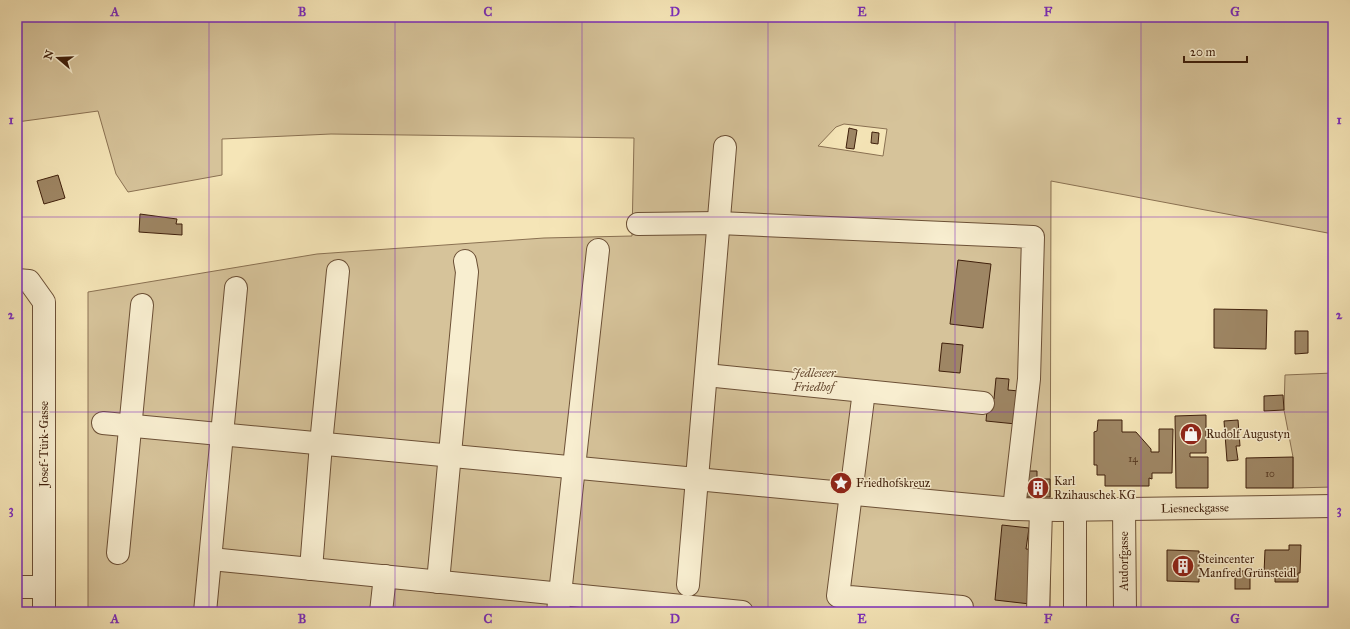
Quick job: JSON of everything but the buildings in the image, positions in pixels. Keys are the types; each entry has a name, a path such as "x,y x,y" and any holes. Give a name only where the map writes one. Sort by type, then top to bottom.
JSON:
{"street":[{"path":"688,585 719,223 724,147"},
{"path":"638,224 719,223 1033,236 1029,379 1014,508"},
{"path":"559,603 598,250"},
{"path":"438,582 467,272 465,261"},
{"path":"311,569 321,444 338,271"},
{"name":"Josef-Türk-Gasse","path":"23,280 44,302 44,612"},
{"path":"205,612 236,288"},
{"path":"118,553 129,426 142,305"},
{"path":"706,375 983,403"},
{"path":"864,391 838,596 962,607"},
{"name":"Liesneckgasse","path":"103,423 1014,508 1058,510 1333,506"},
{"name":"Audorfgasse","path":"1124,509 1124,612"},
{"path":"1038,612 1058,510"},
{"path":"1058,510 1074,612"},
{"path":"211,559 438,582 559,603 742,612"},
{"path":"381,612 385,576"},
{"path":"17,587 43,587"}],"green space":[{"name":"Jedleseer Friedhof","path":"17,17 1333,17 1333,234 1051,181 1050,612 88,612 88,292 317,254 544,238 632,236 634,138 331,134 222,139 222,175 128,192 116,174 98,111 17,122","holes":["844,124 887,129 883,156 818,146 836,127"]},
{"path":"1333,373 1333,487 1293,488 1293,457 1284,410 1285,375"}],"place":[{"name":"Rudolf Augustyn","path":"1191,434"},
{"name":"Friedhofskreuz","path":"841,483"},
{"name":"Karl Rzihauschek KG","path":"1038,488"},
{"name":"Steincenter Manfred Grünsteidl","path":"1183,566"}]}
